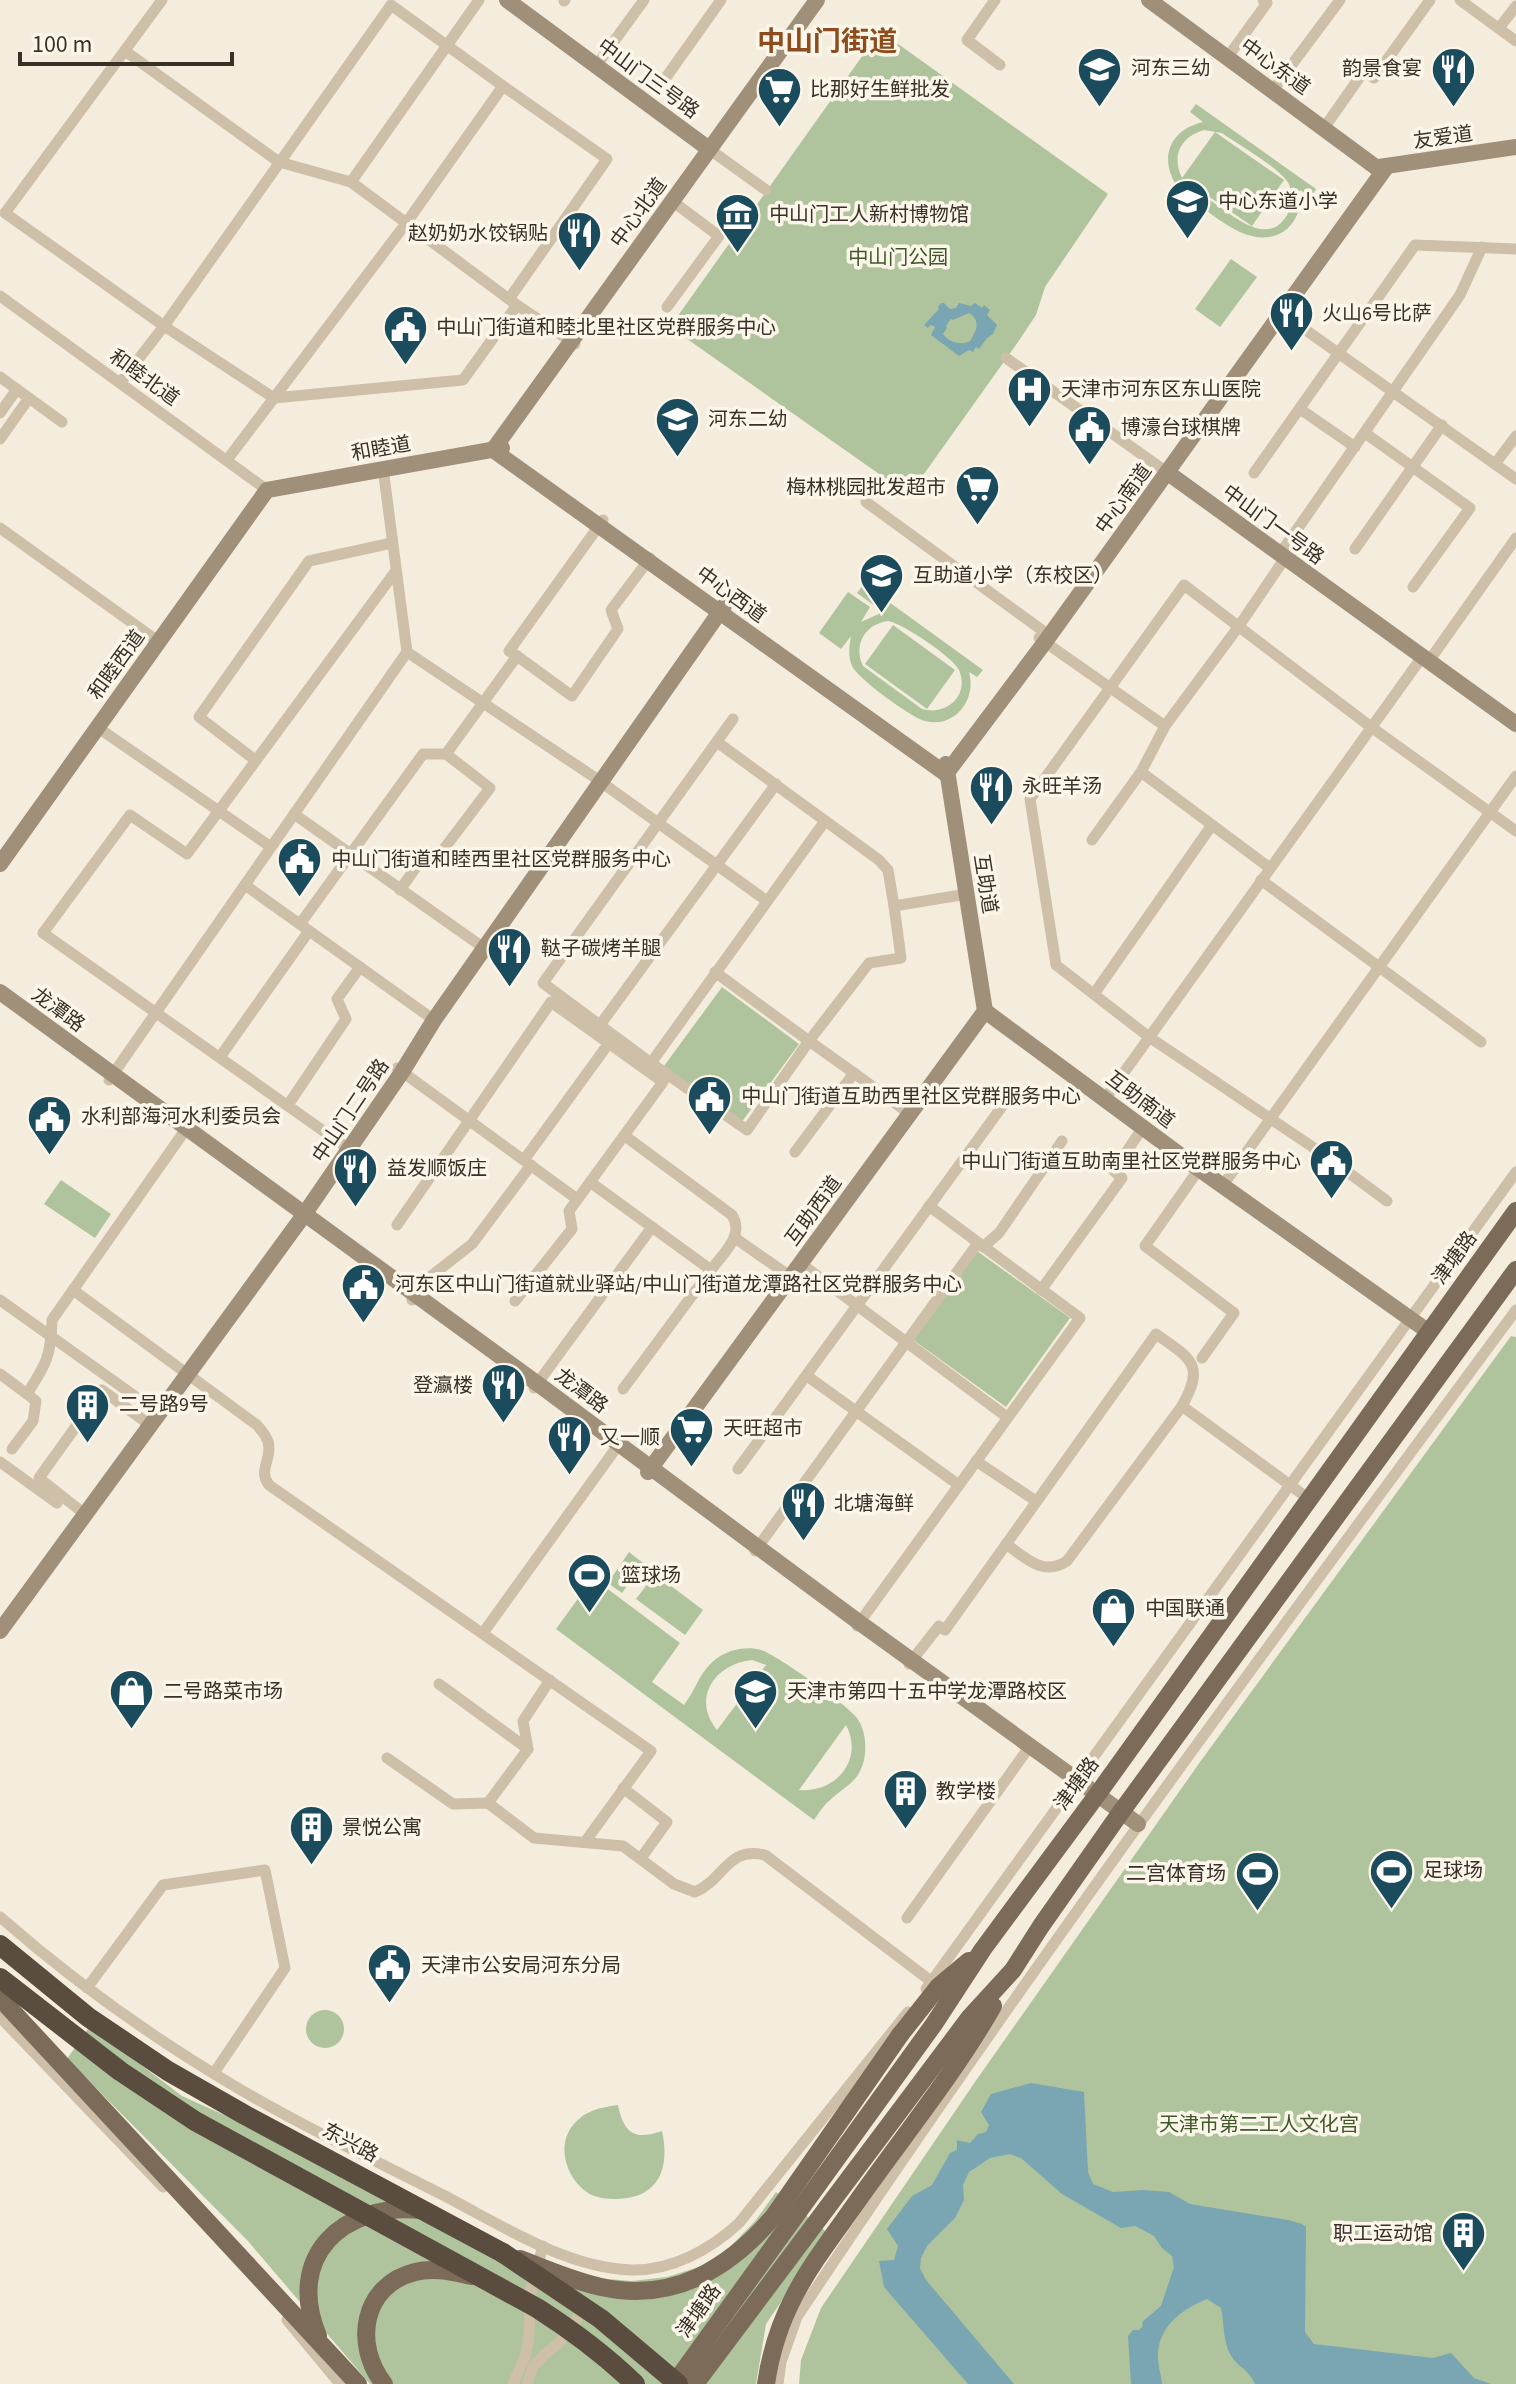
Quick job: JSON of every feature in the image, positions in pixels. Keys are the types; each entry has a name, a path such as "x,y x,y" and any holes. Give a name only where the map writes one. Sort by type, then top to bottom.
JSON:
{"highway":[{"name":"东兴路","path":"0,1945 88,2017 168,2071 394,2202 425,2210 503,2253 601,2319 676,2384"},
{"path":"0,1978 120,2071 195,2121 488,2279 577,2334 635,2384"}],"main road":[{"name":"津塘路","path":"676,2384 934,2024 983,1949 1516,1211"},
{"name":"津塘路","path":"695,2384 970,2017 1013,1970 1120,1814 1516,1270"},
{"path":"503,2253 586,2283 625,2290 672,2286 713,2271 754,2240 774,2216 935,1984 983,1949"},
{"path":"766,2384 778,2331 804,2276 947,2074 1013,1970"},
{"path":"0,1998 358,2384"},
{"path":"320,2342 312,2320 310,2300 311,2275 318,2254 324,2244 345,2225 394,2202"},
{"path":"384,2384 367,2351 365,2337 373,2307 386,2287 408,2274 433,2270 488,2279"}],"street":[{"path":"120,383 164,326 391,5 607,159 463,380 274,398 164,326 5,213 162,0"},
{"path":"351,182 479,0"},
{"name":"中山门三号路","path":"507,0 766,190"},
{"path":"596,66 644,0"},
{"path":"667,76 721,0"},
{"name":"中心北道","path":"712,151 817,0"},
{"name":"中心北道","path":"498,449 824,0"},
{"path":"995,0 967,40 1000,65"},
{"path":"1229,55 1267,3 1263,0"},
{"path":"1275,88 1340,0"},
{"path":"1326,125 1364,71 1374,78 1430,0"},
{"path":"1460,0 1516,41"},
{"name":"中心东道","path":"1159,2 1382,167"},
{"path":"1499,28 1516,6"},
{"path":"125,51 279,162 351,182 513,302 573,342"},
{"path":"227,460 407,222 503,86"},
{"name":"友爱道","path":"1382,167 1516,147"},
{"name":"中心南道","path":"946,769 1382,167"},
{"path":"667,307 719,236 674,203"},
{"path":"1254,473 1415,245 1516,249"},
{"path":"1092,840 1141,772 1165,726 1239,626 1282,556 1460,295 1482,247"},
{"name":"和睦北道","path":"0,296 267,490"},
{"path":"1278,310 1516,479"},
{"name":"中山门一号路","path":"1006,358 1516,724"},
{"path":"0,377 62,422"},
{"path":"0,413 17,389"},
{"path":"0,439 29,398"},
{"path":"1300,409 1355,447"},
{"path":"1355,549 1442,425"},
{"path":"1365,433 1470,508 1413,587"},
{"path":"1495,464 1516,436"},
{"name":"和睦道","path":"267,490 498,449"},
{"name":"中心西道","path":"498,449 946,769"},
{"path":"111,1077 407,652 383,468"},
{"name":"和睦西道","path":"0,864 267,490"},
{"path":"866,502 1165,726"},
{"path":"601,522 509,651 572,696 618,629 611,610 650,558"},
{"path":"0,528 159,642"},
{"path":"1105,1099 1371,727 1516,538"},
{"path":"255,760 199,717 309,561 392,543"},
{"path":"347,1147 43,933 130,815 187,854 395,572"},
{"path":"1387,1201 1149,1037 1056,965 1030,799 1184,585 1371,727 1516,831"},
{"name":"中山门二号路","path":"0,1631 300,1215 400,1070 431,1018 720,607"},
{"path":"407,652 597,779 767,901"},
{"path":"446,754 517,656"},
{"path":"717,742 884,865 889,877 901,958 869,963 809,1041 747,1130 543,983 733,719"},
{"path":"97,727 271,847"},
{"path":"220,1057 350,855 423,754 446,754 490,788 440,854 421,860 400,890"},
{"name":"互助道","path":"946,769 985,1011"},
{"path":"1141,772 1270,868"},
{"path":"1223,1185 1516,776"},
{"path":"600,1025 776,784"},
{"path":"294,814 481,946"},
{"path":"651,1063 825,821"},
{"path":"1094,994 1212,825"},
{"path":"1261,880 1481,1042"},
{"path":"245,885 431,1018"},
{"path":"894,906 967,894"},
{"path":"288,1105 346,1019 337,999 360,967"},
{"path":"715,972 910,1114"},
{"name":"龙潭路","path":"0,992 184,1131 1136,1826"},
{"name":"龙潭路","path":"0,1000 111,1077"},
{"path":"397,1225 551,1002 663,1082 569,1211 572,1229 515,1301"},
{"name":"互助南道","path":"985,1011 1199,1169 1429,1332"},
{"name":"互助西道","path":"650,1470 985,1011"},
{"path":"414,1298 430,1277 472,1244 609,1043"},
{"path":"400,1070 577,1199"},
{"path":"795,1152 854,1073"},
{"path":"738,1469 1006,1101"},
{"path":"1041,1290 1122,1178 1114,1171 1143,1127"},
{"path":"27,1394 47,1364 52,1320 184,1131"},
{"path":"623,1389 735,1238 738,1226 732,1215 625,1136"},
{"path":"756,1549 905,1341 981,1245 999,1233 1062,1141"},
{"path":"1199,1169 1145,1246 1234,1313 1202,1358"},
{"path":"0,1917 87,1988 214,2073 296,2120 543,2246 595,2265 632,2270 676,2263 723,2238 739,2223 905,2015 935,1984 1075,1782 1516,1172"},
{"path":"590,1182 711,1270"},
{"path":"858,1625 1080,1318 929,1206"},
{"path":"536,1386 652,1227"},
{"path":"735,1238 857,1306 1007,1417"},
{"path":"73,1290 257,1425 269,1447 264,1471 264,1480 269,1485 651,1751 585,1842"},
{"path":"0,1300 136,1397"},
{"path":"778,2384 781,2362 797,2317 986,2040 1136,1826 1516,1310"},
{"path":"910,1663 939,1626 945,1630 1036,1501 1156,1334 1190,1358 1194,1372 1192,1387 1182,1406 1067,1561 1053,1568 1036,1566 1006,1544"},
{"path":"0,1374 36,1401 33,1421 12,1449"},
{"path":"807,1376 959,1485"},
{"path":"84,1513 39,1478 102,1390 148,1423"},
{"path":"1182,1406 1309,1499"},
{"path":"483,1633 618,1447"},
{"path":"976,1461 1036,1501"},
{"path":"0,1462 57,1503"},
{"name":"中山门二号路","path":"0,1619 84,1513"},
{"path":"488,1803 528,1749 523,1721 550,1680"},
{"path":"439,1684 528,1749"},
{"path":"907,1918 1028,1748"},
{"path":"387,1758 453,1804 488,1803 534,1838 623,1846 674,1884 695,1892 704,1888 740,1854 765,1855 935,1984"},
{"path":"623,1788 667,1822 641,1858"},
{"path":"87,1988 163,1885 265,1870 285,1968 214,2073"},
{"path":"0,2017 287,2319 340,2384"},
{"path":"513,2384 526,2354 531,2289 543,2246"},
{"path":"527,2384 533,2367 559,2343 576,2321 595,2265"}],"green space":[{"name":"中山门公园","path":"880,31 1108,194 1045,287 1036,315 909,495 670,327"},
{"path":"1196,104 1316,189 1311,197 1300,190 1298,211 1287,229 1273,236 1245,234 1216,218 1179,189 1169,168 1168,158 1174,139 1191,126 1203,122 1190,112","holes":["1204,130 1222,133 1275,169 1289,184 1292,195 1289,211 1274,228 1254,228 1183,179 1252,226 1284,180 1215,132 1182,178 1178,155 1184,142"]},
{"path":"1231,259 1257,277 1220,327 1195,309"},
{"path":"864,584 983,670 977,677 969,672 971,682 967,701 954,716 936,722 925,721 909,713 856,672 850,658 851,636 841,649 819,633 848,592 870,607 861,622 883,612 857,593","holes":["880,623 895,623 938,649 959,670 961,688 954,702 947,707 922,709 863,666 859,651 867,631"]},
{"path":"893,625 955,670 927,709 865,664"},
{"path":"722,987 799,1044 741,1123 664,1066"},
{"path":"61,1180 111,1214 95,1238 44,1204"},
{"path":"977,1251 1070,1318 1006,1407 912,1339"},
{"name":"天津市第二工人文化宫","path":"1511,1336 1516,1337 1516,2384 799,2384 801,2360 821,2308 1200,1762"},
{"path":"629,1552 643,1563 622,1593 608,1583"},
{"name":"篮球场","path":"655,1574 703,1610 685,1635 636,1599"},
{"path":"593,1578 680,1643 652,1682 684,1705 713,1661 735,1650 761,1650 811,1681 857,1718 865,1743 861,1768 854,1780 827,1803 814,1820 556,1629","holes":["752,1660 766,1665 717,1730 706,1706 711,1684 727,1668","846,1725 852,1750 844,1771 825,1786 799,1790"]},
{"path":"325,2010 338,2016 344,2029 338,2042 325,2048 312,2042 306,2029 312,2016"},
{"path":"90,2026 182,2096 273,2137 499,2255 596,2278 632,2281 667,2277 702,2266 730,2247 756,2220 776,2192 828,2233 766,2324 756,2384 370,2384 247,2240 67,2059"},
{"path":"618,2105 623,2122 637,2135 662,2131 663,2168 652,2187 643,2193 617,2199 602,2198 588,2193 573,2178 565,2158 566,2137 571,2127 583,2116 597,2109"}],"water":[{"path":"941,303 950,309 956,308 959,303 971,306 975,303 982,308 984,305 990,310 987,315 997,325 979,349 976,347 973,352 969,350 959,356 931,335 935,327 924,325","holes":["969,313 977,326 970,341 963,343 948,339 943,334 951,319"]},
{"path":"1031,2083 1084,2092 1088,2172 1093,2184 1113,2192 1169,2192 1190,2204 1288,2220 1306,2227 1305,2332 1314,2344 1433,2358 1451,2353 1474,2378 1491,2384 1255,2384 1230,2354 1221,2308 1207,2299 1182,2313 1164,2333 1158,2356 1162,2384 1131,2384 1128,2336 1133,2330 1139,2330 1142,2322 1161,2306 1174,2267 1172,2256 1154,2236 1135,2226 1121,2228 1062,2194 1021,2158 1010,2154 990,2158 969,2172 963,2185 964,2200 955,2218 927,2246 921,2258 920,2268 926,2280 1014,2384 968,2384 884,2287 879,2261 894,2260 898,2246 887,2229 912,2196 932,2185 950,2153 957,2150 957,2140 970,2143 978,2134 986,2132 989,2125 981,2112 991,2094"}],"place":[{"name":"河东三幼","path":"1100,108"},
{"name":"韵景食宴","path":"1453,108"},
{"name":"比那好生鲜批发","path":"779,129"},
{"name":"中心东道小学","path":"1187,241"},
{"name":"中山门工人新村博物馆","path":"738,254"},
{"name":"赵奶奶水饺锅贴","path":"579,273"},
{"name":"火山6号比萨","path":"1291,353"},
{"name":"中山门街道和睦北里社区党群服务中心","path":"405,367"},
{"name":"天津市河东区东山医院","path":"1030,429"},
{"name":"河东二幼","path":"677,459"},
{"name":"博濠台球棋牌","path":"1090,467"},
{"name":"梅林桃园批发超市","path":"977,527"},
{"name":"互助道小学（东校区）","path":"882,615"},
{"name":"永旺羊汤","path":"991,826"},
{"name":"中山门街道和睦西里社区党群服务中心","path":"300,899"},
{"name":"鞑子碳烤羊腿","path":"510,988"},
{"name":"中山门街道互助西里社区党群服务中心","path":"710,1136"},
{"name":"水利部海河水利委员会","path":"50,1156"},
{"name":"中山门街道互助南里社区党群服务中心","path":"1332,1201"},
{"name":"益发顺饭庄","path":"356,1208"},
{"name":"河东区中山门街道就业驿站/中山门街道龙潭路社区党群服务中心","path":"364,1324"},
{"name":"登瀛楼","path":"504,1425"},
{"name":"二号路9号","path":"88,1444"},
{"name":"天旺超市","path":"692,1468"},
{"name":"又一顺","path":"569,1477"},
{"name":"北塘海鲜","path":"803,1543"},
{"name":"篮球场","path":"590,1615"},
{"name":"中国联通","path":"1114,1648"},
{"name":"二号路菜市场","path":"132,1731"},
{"name":"天津市第四十五中学龙潭路校区","path":"756,1731"},
{"name":"教学楼","path":"905,1831"},
{"name":"景悦公寓","path":"311,1867"},
{"name":"足球场","path":"1392,1910"},
{"name":"二宫体育场","path":"1257,1913"},
{"name":"天津市公安局河东分局","path":"390,2005"},
{"name":"职工运动馆","path":"1464,2273"}],"district":[{"name":"中山门街道","path":"827,42"}]}
